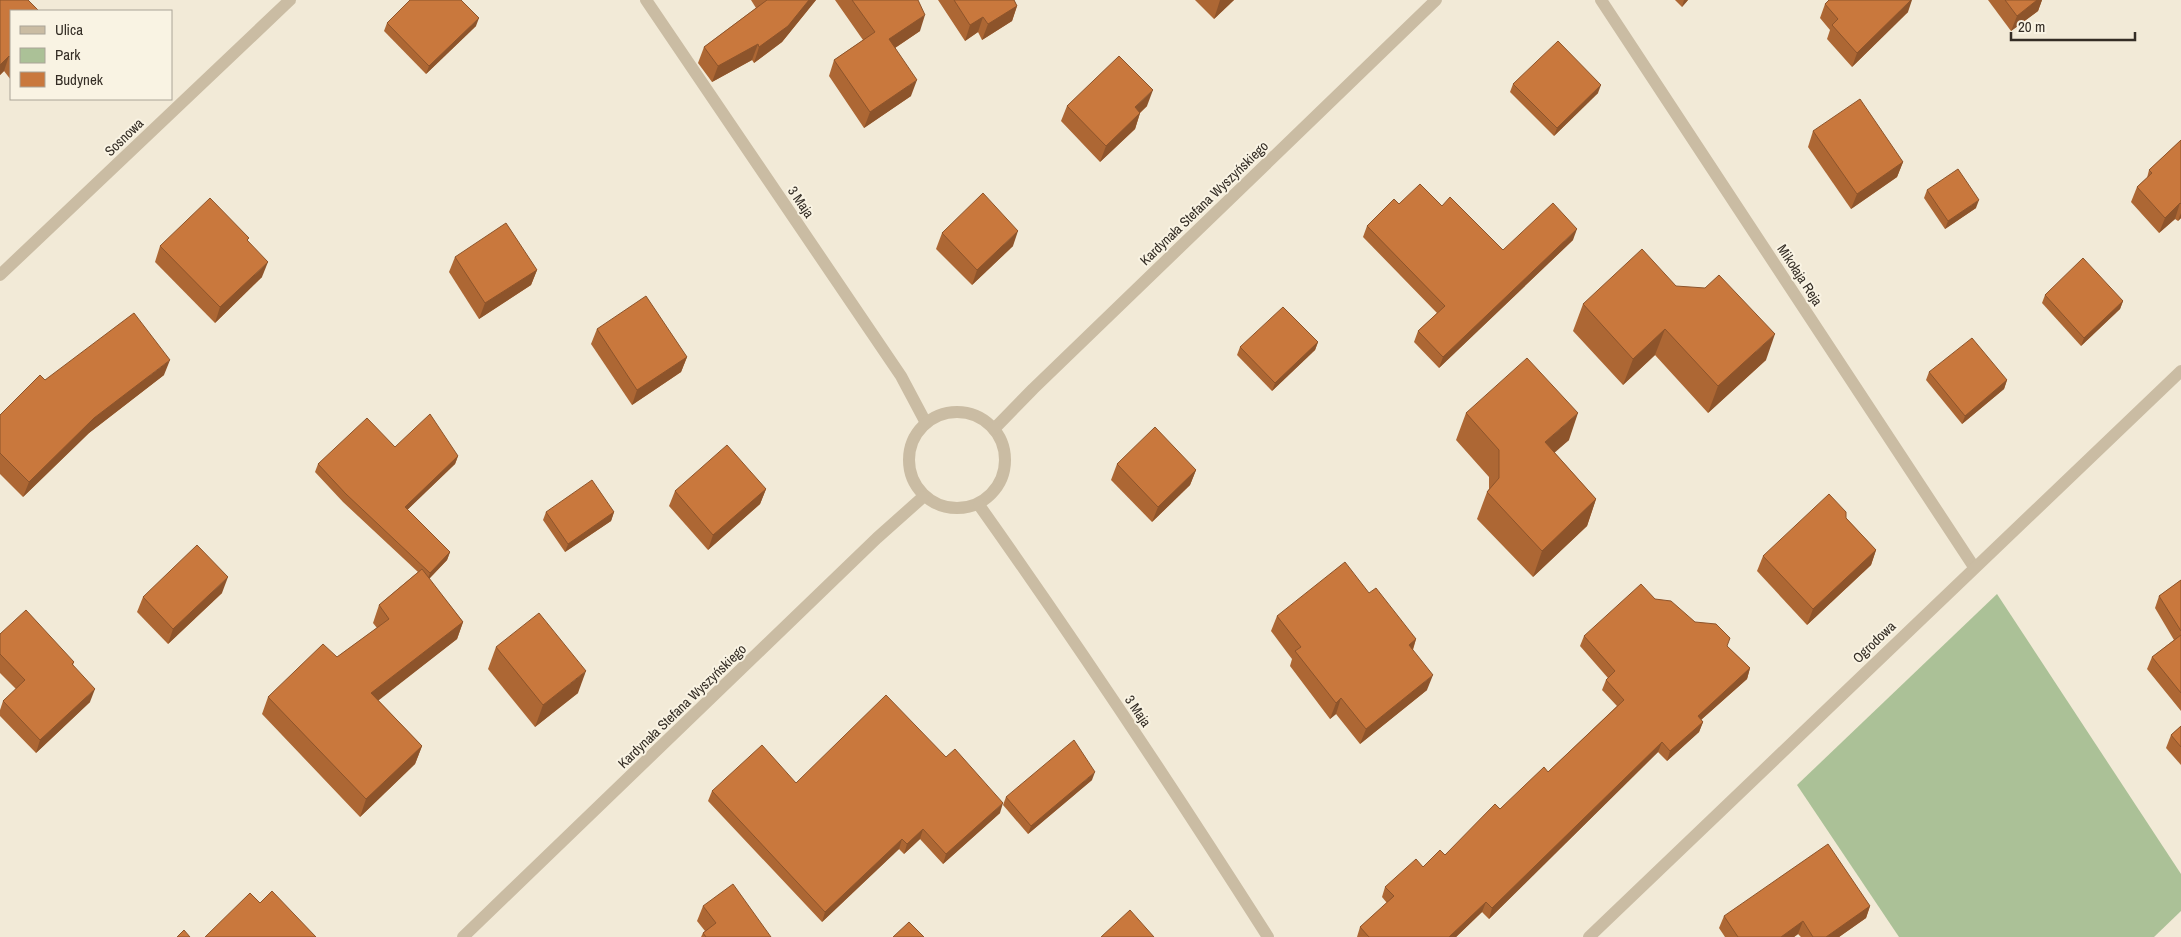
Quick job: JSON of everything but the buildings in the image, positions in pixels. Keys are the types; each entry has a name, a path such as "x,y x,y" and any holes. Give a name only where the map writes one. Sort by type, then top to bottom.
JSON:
{"street":[{"name":"Sosnowa","path":"0,275 290,0"},
{"name":"3 Maja","path":"646,0 901,376 926,424"},
{"name":"Kardynała Stefana Wyszyńskiego","path":"994,429 1033,389 1436,0"},
{"name":"Mikołaja Reja","path":"1602,0 1974,567"},
{"name":"Ogrodowa","path":"1589,937 2181,370"},
{"path":"954,412 969,414 983,419 994,429 1002,442 1006,457 1004,472 998,486 979,505 945,508 923,496 912,478 909,464 910,449 916,435 926,424 939,415 954,412"},
{"name":"Kardynała Stefana Wyszyńskiego","path":"463,937 877,538 923,496"},
{"name":"3 Maja","path":"979,505 1030,577 1196,824 1268,937"}],"green space":[{"path":"1997,594 2181,874 2181,911 2154,937 1899,937 1797,785"}]}
